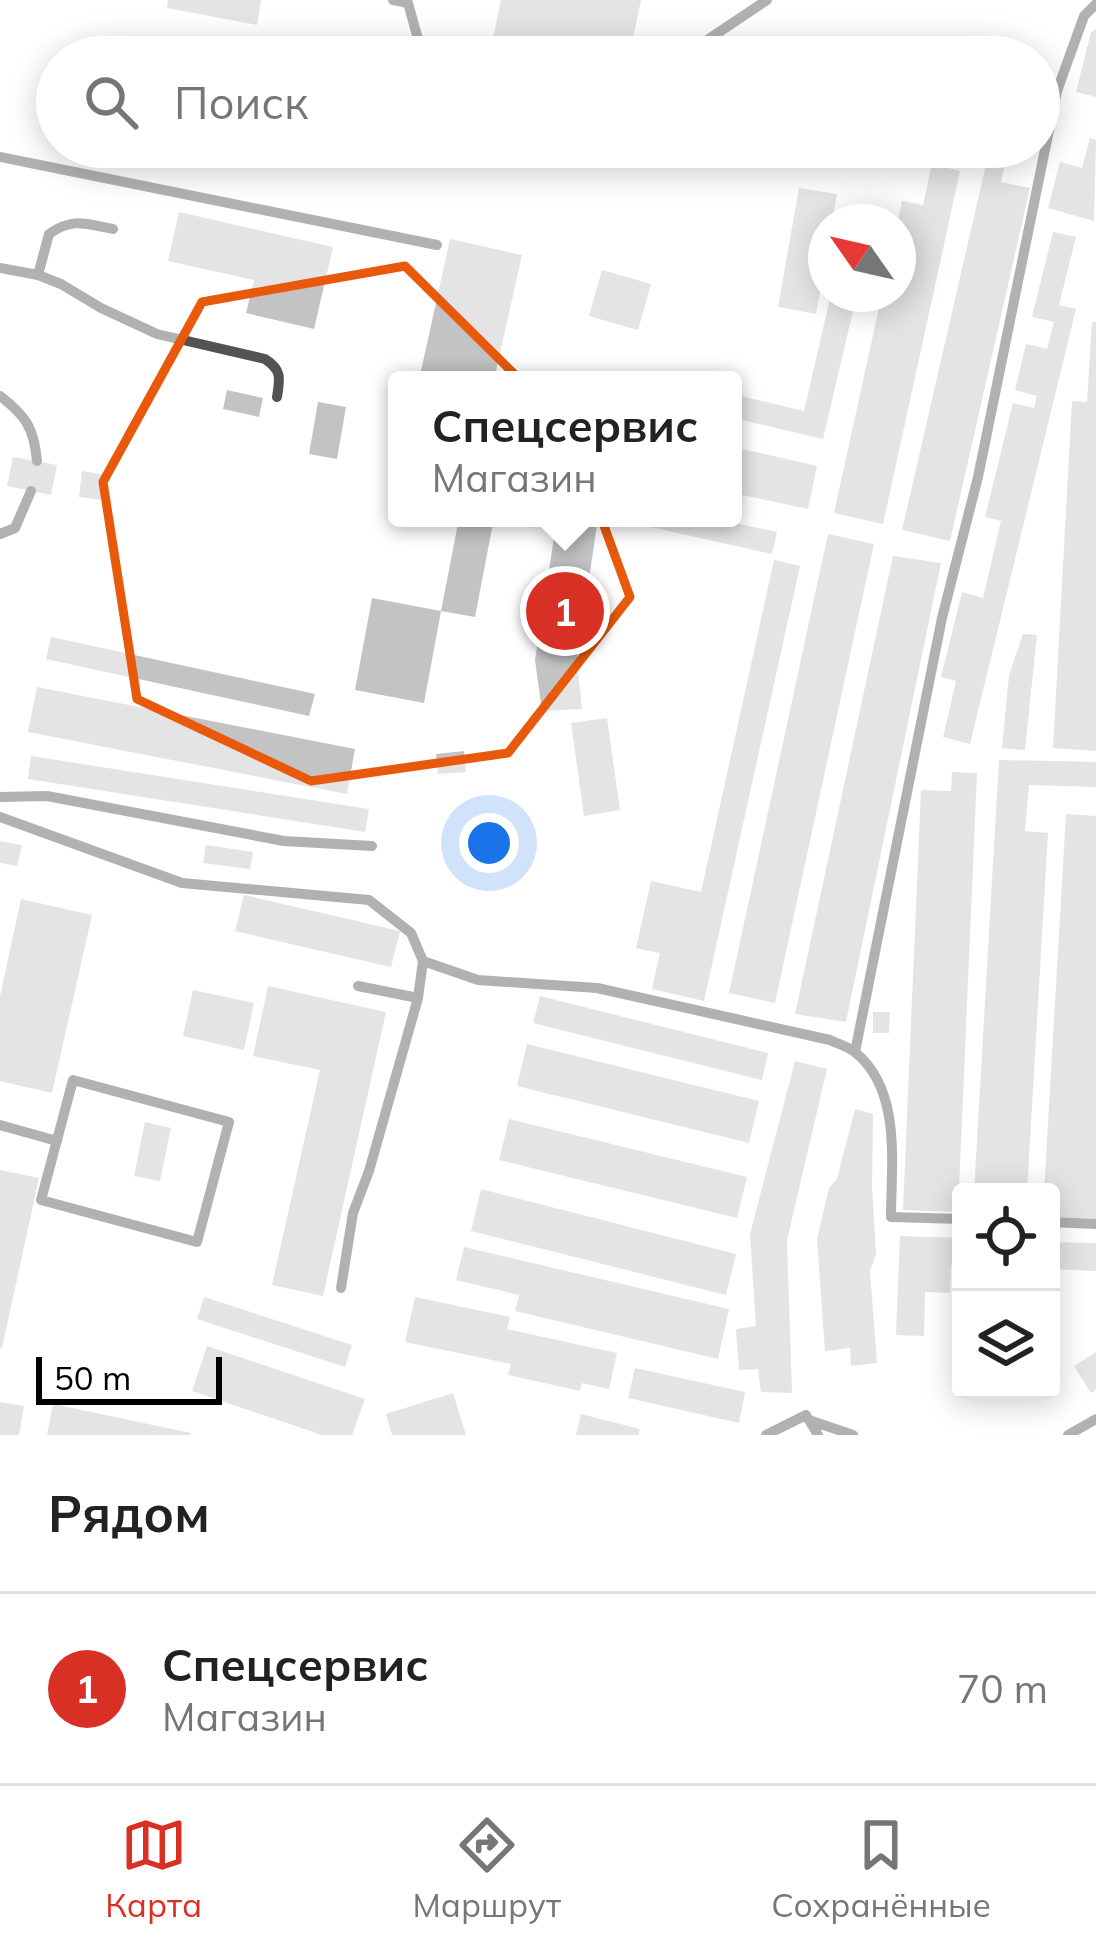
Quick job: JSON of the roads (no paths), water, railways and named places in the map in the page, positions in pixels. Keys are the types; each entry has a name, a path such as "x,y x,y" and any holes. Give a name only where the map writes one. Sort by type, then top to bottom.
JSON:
{"lane":[{"path":"393,0 408,3 417,36"},
{"path":"713,36 767,0"},
{"path":"1060,83 1084,16 1096,4"},
{"path":"0,158 36,165"},
{"path":"50,168 437,245"},
{"path":"855,1052 942,618 978,477 1041,168"},
{"path":"38,275 49,234 60,226 73,221 113,229"},
{"path":"0,268 38,275 157,334 265,359 280,375 277,397"},
{"path":"0,396 20,411 34,434 37,461"},
{"path":"0,534 15,528 31,491"},
{"path":"0,797 47,796 284,841 372,846"},
{"path":"0,817 182,883 369,900 411,933 423,961 418,998 353,1213 341,1288"},
{"path":"423,961 478,980 597,988 830,1040 855,1052 876,1079 890,1118 891,1217 952,1219"},
{"path":"358,986 418,998"},
{"path":"73,1080 229,1122 197,1242 41,1200 57,1141 73,1080"},
{"path":"0,1126 57,1141"},
{"path":"1060,1222 1096,1224"},
{"path":"766,1435 806,1415 818,1435"},
{"path":"1068,1435 1096,1419"},
{"path":"809,1420 853,1435"}],"place":[{"name":"Спецсервис","path":"565,611"}]}
